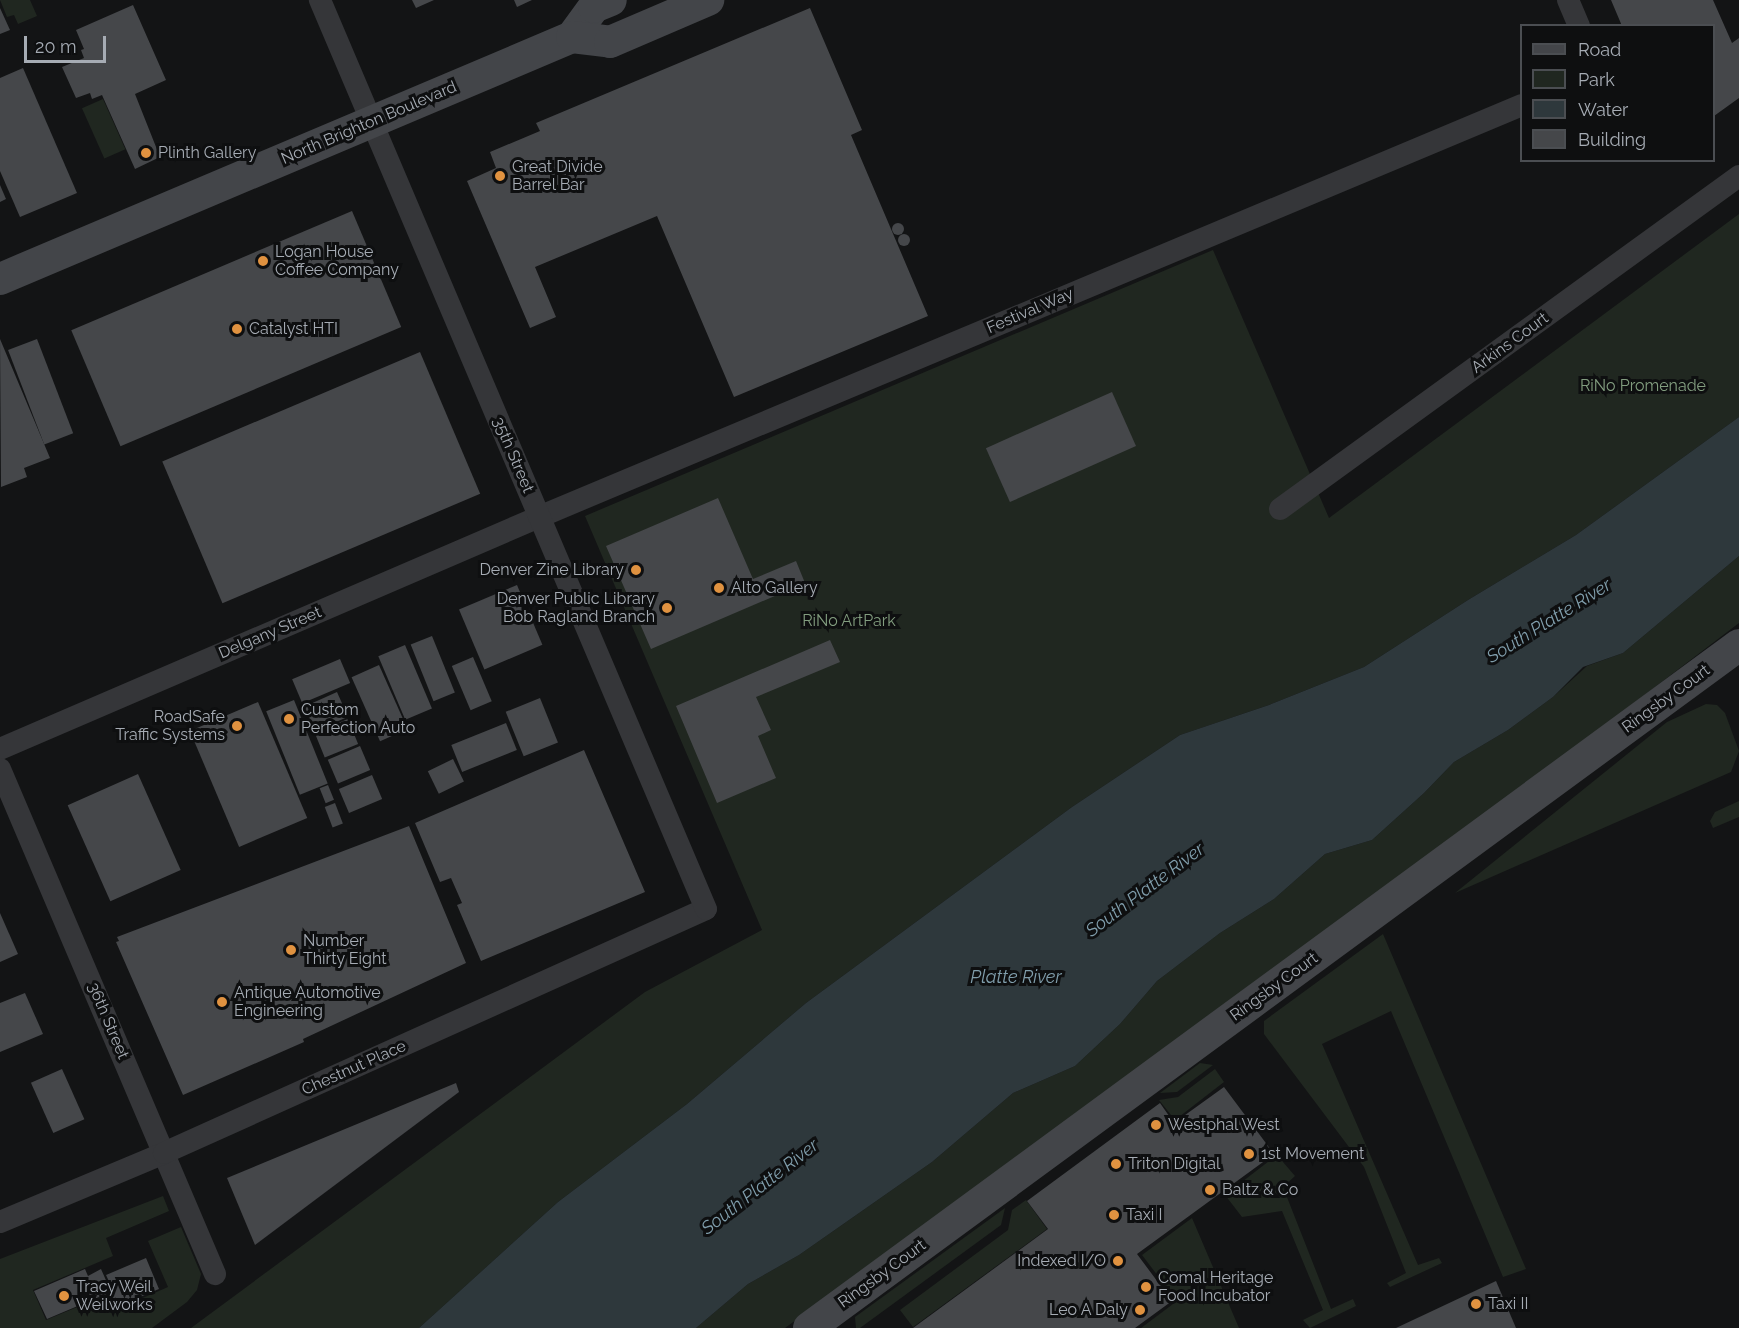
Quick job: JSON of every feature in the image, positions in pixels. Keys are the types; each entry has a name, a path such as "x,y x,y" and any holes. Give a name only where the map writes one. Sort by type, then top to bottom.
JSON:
{"street":[{"name":"35th Street","path":"320,0 706,909"},
{"path":"611,0 594,7 572,37 610,42 708,0"},
{"path":"1568,0 1578,24"},
{"name":"North Brighton Boulevard","path":"0,279 572,37"},
{"name":"Festival Way","path":"539,517 1520,105"},
{"name":"Arkins Court","path":"1280,509 1739,176"},
{"name":"Delgany Street","path":"0,748 539,517"},
{"name":"Ringsby Court","path":"809,1328 1739,645"},
{"name":"36th Street","path":"0,769 215,1274"},
{"name":"Chestnut Place","path":"0,1222 164,1153 706,909"}],"green space":[{"path":"0,0 30,0 37,16 18,24 14,15 7,17"},
{"path":"103,99 125,149 104,159 82,108"},
{"path":"1739,214 1739,417 1576,535 1468,600 1364,667 1269,705 1180,735 1072,807 806,1003 687,1104 558,1202 419,1328 191,1328 645,992 762,930 585,516 1213,250 1329,518"},
{"path":"1739,556 1739,623 1537,777 785,1328 696,1328 748,1284 799,1255 932,1162 1013,1093 1075,1066 1120,1024 1157,981 1220,933 1274,899 1325,854 1372,840 1454,762 1508,730 1553,697 1587,666 1623,653"},
{"path":"1706,704 1717,705 1725,713 1739,751 1731,772 1455,893 1667,722"},
{"path":"1739,801 1739,817 1713,828 1710,821 1715,812"},
{"path":"1383,934 1526,1269 1503,1277 1391,1011 1322,1044 1418,1265 1439,1258 1442,1263 1390,1287 1387,1283 1406,1273 1364,1167 1264,1034 1264,1021"},
{"path":"1200,1063 1213,1065 1177,1092 1160,1093"},
{"path":"1215,1069 1224,1082 1175,1120 1159,1100 1178,1097"},
{"path":"1277,1155 1295,1176 1283,1187 1331,1309 1353,1299 1356,1306 1310,1328 1303,1320 1323,1310 1282,1211 1242,1217 1225,1195"},
{"path":"163,1196 169,1211 106,1238 113,1256 33,1290 46,1320 99,1298 102,1305 111,1301 115,1310 168,1287 148,1241 181,1227 201,1274 197,1290 187,1302 152,1328 0,1328 0,1259"},
{"path":"1026,1200 1047,1229 913,1327 900,1310 1008,1230 1012,1210"},
{"path":"1005,1208 1001,1225 860,1328 856,1328 855,1317"},
{"path":"1192,1218 1239,1328 1141,1328 1177,1301 1142,1255"}],"water":[{"name":"Platte River","path":"1739,417 1739,556 1623,653 1583,667 1553,697 1508,730 1454,762 1372,840 1325,854 1274,899 1220,933 1157,981 1120,1024 1075,1066 1013,1093 932,1162 799,1255 748,1284 696,1328 419,1328 558,1202 687,1104 806,1003 1072,807 1180,735 1269,705 1364,667 1468,600 1576,535"}],"building":[{"path":"412,0 434,0 416,8"},
{"path":"514,0 532,0 517,7"},
{"path":"1611,0 1713,0 1732,43 1739,38 1739,98 1715,115 1715,24 1621,24"},
{"path":"133,5 166,80 135,94 160,157 135,169 102,95 92,99 90,93 76,98 62,67 84,58 81,50 84,49 76,30"},
{"path":"0,8 10,30 0,34"},
{"path":"810,8 862,130 851,135 928,316 734,397 657,216 535,267 556,317 530,328 467,181 496,168 490,152 540,131 536,123"},
{"path":"23,68 77,193 20,217 0,171 0,78"},
{"path":"0,185 6,199 0,202"},
{"name":"Catalyst HTI","path":"352,211 401,327 120,446 71,330"},
{"path":"900,223 904,229 900,235 896,235 892,227"},
{"path":"906,234 910,240 906,246 902,246 898,238"},
{"path":"0,339 50,458 24,468 27,477 1,487"},
{"path":"37,339 73,433 44,444 8,350"},
{"path":"420,352 480,494 222,603 162,461"},
{"path":"1112,392 1136,446 1010,502 986,448"},
{"path":"718,498 753,579 796,561 805,583 651,649 606,546"},
{"path":"517,585 542,645 484,669 459,610"},
{"path":"432,636 455,693 434,701 411,645"},
{"path":"830,640 840,662 756,697 771,730 758,736 776,778 717,803 676,706"},
{"path":"405,645 432,709 405,720 378,656"},
{"path":"473,657 492,701 471,710 452,666"},
{"path":"340,659 350,683 302,703 292,679"},
{"path":"379,665 407,729 380,741 352,677"},
{"path":"337,692 348,717 315,731 304,707"},
{"path":"540,698 558,743 524,756 506,712"},
{"path":"294,700 328,783 300,795 266,711"},
{"path":"258,702 307,818 239,847 190,731"},
{"path":"348,719 358,744 325,758 315,732"},
{"path":"506,723 517,750 462,772 451,745"},
{"path":"360,746 370,770 338,784 328,760"},
{"path":"584,750 645,892 481,961 457,905 462,903 451,878 440,882 415,823"},
{"path":"453,759 464,781 439,794 428,771"},
{"path":"138,774 181,870 110,901 68,805"},
{"path":"372,775 382,799 349,813 339,789"},
{"path":"328,785 334,800 326,803 320,788"},
{"path":"335,803 343,824 333,827 325,807"},
{"name":"Number Thirty Eight","path":"409,826 466,963 303,1039 304,1042 183,1095 116,942 119,941 117,937"},
{"path":"0,913 18,954 0,962"},
{"path":"25,993 43,1034 0,1052 0,1003"},
{"path":"62,1069 84,1119 53,1133 31,1083"},
{"path":"456,1083 459,1092 255,1245 227,1178"},
{"name":"Taxi I","path":"1224,1087 1274,1154 1137,1254 1172,1301 1135,1328 913,1328 1048,1229 1027,1201 1160,1103 1174,1123"},
{"path":"146,1258 159,1289 116,1307 108,1289 112,1288 106,1275"},
{"path":"85,1269 88,1276 101,1269 109,1287 106,1288 111,1299 102,1303 99,1297 47,1319 34,1291"},
{"name":"Taxi II","path":"1496,1281 1516,1328 1396,1328"}],"place":[{"name":"Plinth Gallery","path":"146,153"},
{"name":"Great Divide Barrel Bar","path":"500,176"},
{"name":"Logan House Coffee Company","path":"263,261"},
{"name":"Catalyst HTI","path":"237,329"},
{"name":"Denver Zine Library","path":"636,570"},
{"name":"Alto Gallery","path":"719,588"},
{"name":"Denver Public Library Bob Ragland Branch","path":"667,608"},
{"name":"Custom Perfection Auto","path":"289,719"},
{"name":"RoadSafe Traffic Systems","path":"237,726"},
{"name":"Number Thirty Eight","path":"291,950"},
{"name":"Antique Automotive Engineering","path":"222,1002"},
{"name":"Westphal West","path":"1156,1125"},
{"name":"1st Movement","path":"1249,1154"},
{"name":"Triton Digital","path":"1116,1164"},
{"name":"Baltz & Co","path":"1210,1190"},
{"name":"Taxi I","path":"1114,1215"},
{"name":"Indexed I/O","path":"1118,1261"},
{"name":"Comal Heritage Food Incubator","path":"1146,1287"},
{"name":"Tracy Weil Weilworks","path":"64,1296"},
{"name":"Taxi II","path":"1476,1304"},
{"name":"Leo A Daly","path":"1140,1310"}],"park label":[{"name":"RiNo Promenade","path":"1643,386"},
{"name":"RiNo ArtPark","path":"849,621"}],"water label":[{"name":"South Platte River","path":"1549,621"},
{"name":"South Platte River","path":"1145,890"},
{"name":"South Platte River","path":"760,1187"}]}
